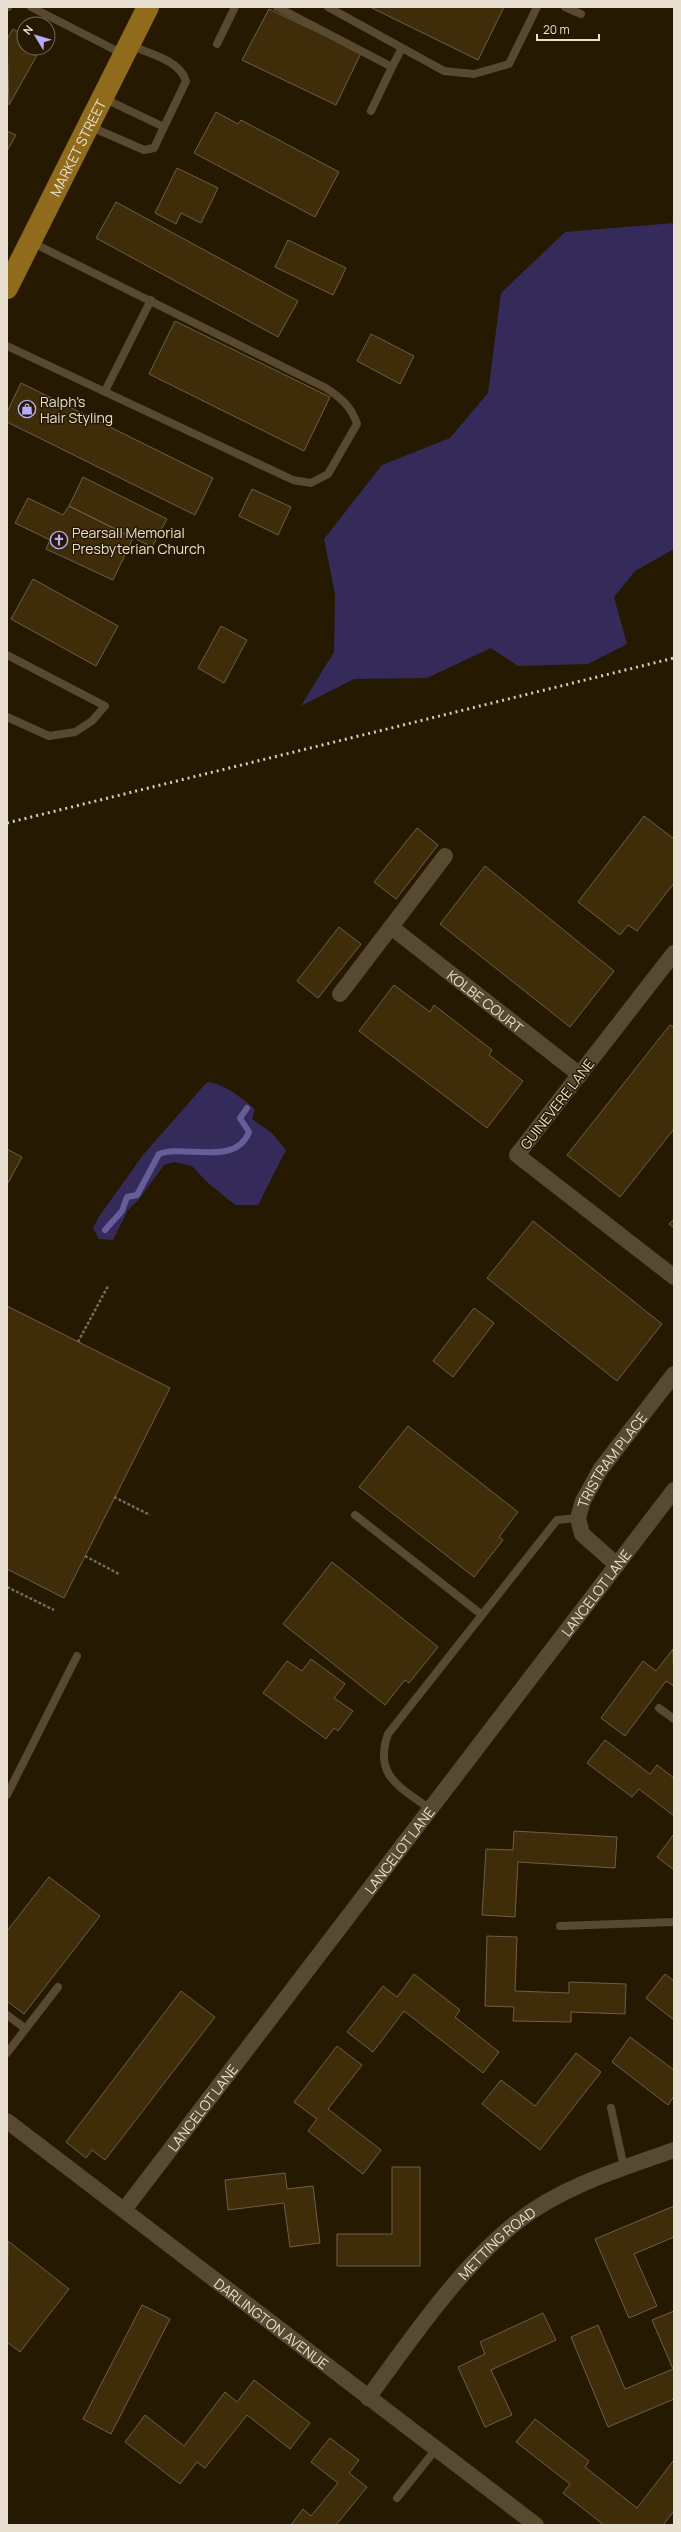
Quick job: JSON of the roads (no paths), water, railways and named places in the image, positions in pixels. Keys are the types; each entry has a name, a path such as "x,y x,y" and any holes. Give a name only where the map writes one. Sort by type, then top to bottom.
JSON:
{"main road":[{"name":"MARKET STREET","path":"7,288 148,7"}],"street":[{"path":"340,994 445,856"},
{"name":"KOLBE COURT","path":"391,927 580,1075"},
{"name":"GUINEVERE LANE","path":"674,954 517,1155 674,1277"},
{"name":"TRISTRAM PLACE","path":"617,1565 582,1534 578,1518 583,1501 600,1470 674,1374"},
{"name":"LANCELOT LANE","path":"124,2210 674,1490"},
{"name":"DARLINGTON AVENUE","path":"7,2121 536,2525"},
{"name":"METTING ROAD","path":"368,2398 424,2322 497,2240 518,2221 547,2203 588,2182 624,2167 674,2150"}],"lane":[{"path":"31,7 126,49 176,66 184,73 186,81 154,148 144,150 88,126"},
{"path":"277,7 392,67"},
{"path":"328,7 444,71 474,74 509,64 537,7"},
{"path":"565,7 581,14"},
{"path":"217,44 232,8"},
{"path":"371,111 402,48"},
{"path":"102,97 164,127"},
{"path":"7,346 293,480 311,483 328,474 357,424 352,411 343,400 326,388 151,300 30,242"},
{"path":"105,391 151,300"},
{"path":"7,655 105,706 92,721 75,732 49,736 7,718"},
{"path":"355,1515 482,1615"},
{"path":"431,1810 391,1780 386,1772 383,1749 388,1734 557,1520 578,1518"},
{"path":"7,1795 77,1656"},
{"path":"659,1708 674,1719"},
{"path":"560,1926 674,1922"},
{"path":"7,2053 58,1987"},
{"path":"7,2015 26,2029"},
{"path":"611,2108 624,2167"},
{"path":"398,2498 436,2449"}],"waterway":[{"path":"105,1230 122,1211 127,1197 137,1195 159,1154 182,1151 221,1152 233,1149 242,1143 249,1132 240,1118 247,1108"}],"railway":[{"path":"7,823 674,658"}],"place":[{"name":"Ralph's Hair Styling","path":"27,409"},
{"name":"Pearsall Memorial Presbyterian Church","path":"59,540"}]}
